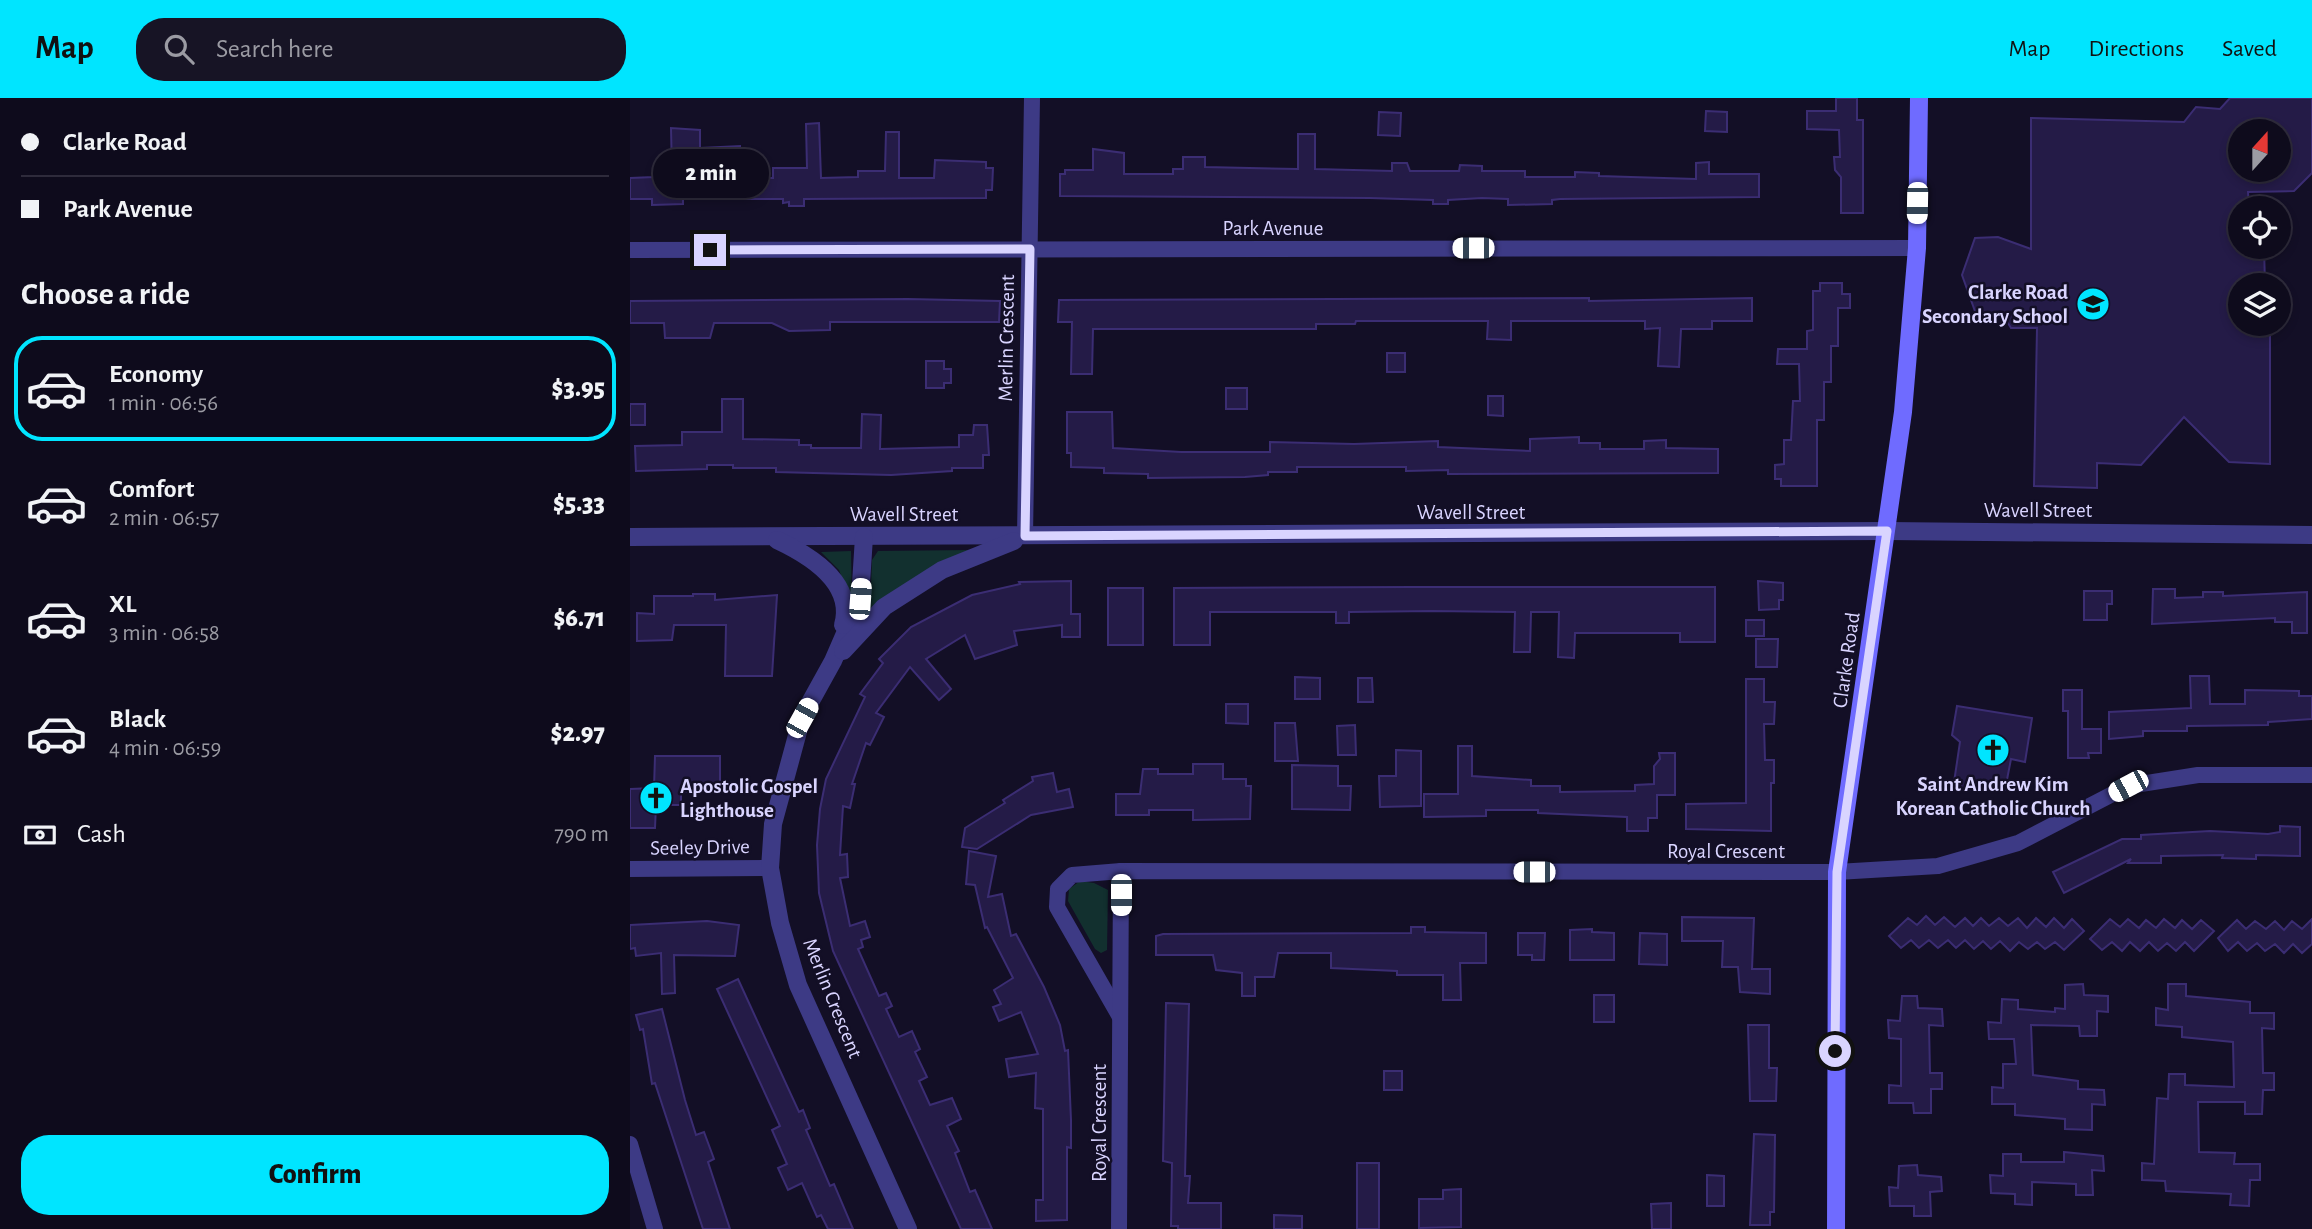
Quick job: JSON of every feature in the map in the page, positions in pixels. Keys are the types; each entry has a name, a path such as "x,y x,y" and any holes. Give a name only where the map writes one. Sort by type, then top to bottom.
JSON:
{"main road":[{"name":"Clarke Road","path":"1836,1229 1837,872 1903,412 1917,248 1919,98"}],"street":[{"name":"Merlin Crescent","path":"1025,536 1032,98"},
{"name":"Park Avenue","path":"630,250 1917,248"},
{"name":"Wavell Street","path":"630,537 1887,531 2312,535"},
{"path":"833,661 884,607 942,570 1025,536"},
{"path":"771,537 810,556 839,588 848,610 833,661"},
{"name":"Merlin Crescent","path":"864,537 860,599 833,661 802,718 773,824 770,868 780,923 798,985 908,1229"},
{"name":"Royal Crescent","path":"1120,1017 1057,907 1058,889 1072,875 1121,871 1837,872 1938,866 2005,847 2128,786 2198,775 2312,775"},
{"name":"Seeley Drive","path":"630,869 770,868"},
{"name":"Royal Crescent","path":"1119,1229 1121,871"},
{"path":"630,1144 655,1229"}],"green space":[{"path":"972,550 893,592 870,609 872,560 878,551"},
{"path":"851,551 852,604 839,570 821,552"},
{"path":"1080,881 1094,883 1108,890 1107,950 1101,953 1095,949 1068,901 1069,889"}],"building":[{"path":"1836,98 1857,98 1857,120 1863,120 1863,213 1841,213 1841,177 1835,170 1834,157 1840,157 1839,130 1807,129 1807,111 1836,111"},
{"path":"2230,98 2312,98 2312,173 2294,191 2248,192 2248,196 2228,196 2228,259 2264,259 2265,273 2228,273 2228,336 2270,336 2270,464 2229,462 2184,417 2141,465 2097,463 2097,488 2034,486 2037,328 2011,328 2003,315 1976,314 1962,275 1975,238 1998,237 2031,249 2031,118 2184,122 2196,107 2220,109"},
{"path":"1706,111 1727,112 1727,132 1705,131"},
{"path":"1379,112 1401,113 1400,136 1378,135"},
{"path":"819,123 821,178 858,177 858,171 885,171 886,132 899,132 899,178 934,178 935,160 986,162 986,168 993,168 992,190 986,190 986,198 804,199 804,206 789,206 789,202 783,203 783,199 683,199 683,204 652,205 652,199 630,199 630,178 654,177 654,172 672,172 671,128 700,130 700,148 740,146 740,178 773,178 773,168 807,168 806,124"},
{"path":"1298,134 1315,134 1315,169 1392,171 1392,163 1407,163 1410,171 1459,171 1460,165 1482,166 1482,171 1525,171 1525,177 1575,177 1575,172 1599,173 1599,176 1696,179 1696,163 1709,162 1709,174 1759,174 1759,197 1560,199 1552,200 1552,204 1508,205 1508,199 1482,198 1448,200 1448,204 1433,204 1433,200 1370,198 1060,196 1060,174 1065,174 1065,170 1093,170 1093,149 1124,153 1124,174 1173,174 1173,169 1183,169 1183,157 1205,157 1205,167 1298,169"},
{"path":"1820,283 1842,283 1842,294 1850,294 1850,308 1838,308 1838,346 1831,346 1831,382 1824,382 1824,420 1817,420 1817,486 1781,486 1781,479 1775,479 1775,465 1784,464 1784,440 1791,440 1793,401 1800,401 1799,364 1777,364 1778,349 1807,349 1807,331 1813,330 1813,291 1820,291"},
{"path":"1589,298 1589,301 1752,298 1752,321 1712,321 1712,329 1681,329 1679,367 1658,366 1660,328 1645,329 1645,321 1511,321 1511,340 1487,339 1488,321 1356,321 1355,324 1316,324 1316,329 1093,329 1092,374 1071,374 1072,322 1058,322 1059,300"},
{"path":"630,301 1000,301 999,322 830,322 830,330 789,331 772,323 714,323 710,338 665,338 664,323 630,323"},
{"path":"1387,353 1405,353 1405,372 1387,372"},
{"path":"926,361 944,361 944,369 951,369 951,383 944,383 944,388 926,388"},
{"path":"1226,388 1247,388 1247,409 1226,409"},
{"path":"1488,396 1503,396 1503,416 1488,415"},
{"path":"722,399 743,399 743,439 799,440 799,445 811,445 811,448 861,448 862,414 881,415 880,449 959,447 959,435 973,435 974,425 987,425 989,455 983,455 983,468 952,468 952,471 891,475 776,472 776,468 733,468 733,465 707,465 707,469 636,471 635,446 682,445 682,432 722,432"},
{"path":"630,404 645,404 645,425 630,425"},
{"path":"1067,412 1112,412 1113,448 1181,452 1270,452 1270,442 1354,444 1438,441 1438,447 1530,451 1530,439 1579,437 1579,443 1600,443 1600,449 1644,449 1644,441 1666,440 1666,448 1718,449 1718,473 1448,474 1448,470 1406,471 1406,467 1297,467 1297,472 1268,472 1268,475 1245,477 1148,478 1148,474 1104,473 1104,468 1071,467 1071,453 1067,453"},
{"path":"1071,581 1071,614 1080,614 1080,637 1062,637 1062,625 1014,631 1017,645 975,659 965,635 926,659 951,689 939,700 910,667 876,713 884,717 870,745 866,743 852,784 855,784 850,808 843,806 840,855 847,854 848,877 840,878 850,926 865,921 870,937 861,940 863,947 858,949 879,996 886,993 892,1006 886,1009 899,1037 912,1031 920,1049 915,1052 927,1077 919,1081 930,1105 952,1098 961,1119 947,1126 959,1151 955,1153 970,1192 975,1190 992,1229 961,1229 833,951 819,893 817,845 820,809 826,779 865,697 860,694 883,663 879,659 911,627 972,595 1020,584 1019,582"},
{"path":"1758,581 1783,583 1783,600 1779,600 1779,609 1759,610"},
{"path":"1715,587 1715,642 1680,642 1680,633 1575,633 1574,658 1558,657 1559,612 1531,612 1530,652 1514,652 1515,612 1349,612 1349,623 1336,623 1336,612 1210,612 1210,645 1174,645 1174,588"},
{"path":"1108,588 1143,588 1143,645 1108,645"},
{"path":"2153,589 2175,589 2175,598 2203,597 2203,592 2223,592 2223,596 2307,592 2307,633 2292,633 2292,622 2275,622 2275,618 2152,624"},
{"path":"2084,591 2112,591 2112,604 2107,604 2107,620 2084,620"},
{"path":"715,594 715,600 777,595 772,676 725,676 726,625 674,625 672,640 637,641 637,613 654,614 654,596"},
{"path":"1746,620 1764,620 1764,636 1746,636"},
{"path":"1756,639 1778,639 1777,667 1756,667"},
{"path":"2190,676 2209,676 2210,704 2245,704 2245,690 2299,691 2299,696 2312,696 2312,719 2268,722 2268,725 2187,726 2187,731 2143,731 2143,736 2109,739 2109,712 2191,708"},
{"path":"1295,677 1320,678 1320,699 1295,699"},
{"path":"1358,678 1372,678 1373,702 1358,702"},
{"path":"1746,679 1764,679 1764,702 1775,702 1774,724 1764,724 1765,760 1774,760 1771,831 1686,829 1686,804 1746,803"},
{"path":"2063,690 2082,690 2082,729 2101,729 2101,753 2088,753 2089,758 2068,758 2068,711 2063,711"},
{"path":"1226,704 1248,704 1248,724 1226,723"},
{"name":"Saint Andrew Kim Korean Catholic Church","path":"1957,706 2032,718 2025,762 2011,759 2005,790 1953,789 1960,742 1952,735"},
{"path":"1275,723 1295,723 1298,761 1275,761"},
{"path":"1355,725 1356,755 1338,755 1337,726"},
{"path":"1458,746 1472,746 1472,776 1531,780 1531,786 1560,786 1560,792 1635,791 1635,785 1654,784 1654,766 1660,759 1659,753 1675,753 1675,795 1657,795 1657,818 1648,818 1648,831 1627,831 1627,817 1538,813 1538,810 1486,810 1486,816 1424,817 1424,794 1458,794"},
{"path":"1396,750 1421,751 1421,806 1380,807 1379,776 1396,776"},
{"name":"Apostolic Gospel Lighthouse","path":"655,756 720,756 720,791 681,792 681,805 656,805 655,828 630,828 630,789 654,788"},
{"path":"1193,764 1223,764 1223,779 1246,779 1246,786 1251,786 1250,819 1193,820 1193,810 1149,810 1149,815 1116,815 1116,794 1140,794 1143,769 1158,769 1158,774 1193,774"},
{"path":"1292,765 1338,766 1338,786 1351,786 1350,810 1292,809"},
{"path":"1053,773 1057,792 1069,789 1073,807 1031,815 977,849 962,847 965,828 1005,803 1003,800 1033,781 1032,777"},
{"path":"2280,826 2300,827 2300,856 2256,855 2256,859 2222,858 2223,855 2161,856 2161,863 2128,863 2131,859 2064,893 2053,872 2122,839 2141,839 2141,835 2210,831 2268,834 2280,832"},
{"path":"969,851 996,856 988,897 1002,894 1011,936 1016,934 1044,987 1060,1025 1065,1051 1068,1050 1071,1148 1067,1147 1067,1220 1036,1221 1036,1200 1043,1200 1043,1109 1035,1108 1036,1073 1009,1077 1006,1059 1038,1054 1021,1012 999,1021 993,1007 1001,1004 994,990 1013,978 987,927 985,928 975,885 966,884"},
{"path":"1926,916 1935,925 1944,917 1955,927 1965,918 1973,926 1981,918 1989,926 1999,918 2008,926 2018,918 2027,928 2036,918 2046,927 2054,918 2064,928 2072,919 2084,931 2064,950 2055,942 2045,949 2037,942 2028,949 2019,942 2010,951 2000,941 1991,949 1983,941 1974,949 1965,940 1956,948 1948,940 1938,948 1929,940 1919,948 1911,940 1901,948 1889,936 1908,918 1917,925"},
{"path":"1682,917 1754,918 1752,969 1770,969 1770,994 1740,992 1738,967 1722,967 1723,941 1682,941"},
{"path":"2110,919 2120,927 2128,919 2139,928 2146,920 2156,928 2164,919 2175,928 2182,920 2192,929 2201,920 2214,931 2194,951 2185,942 2176,951 2167,943 2158,951 2149,942 2140,951 2130,942 2122,951 2112,942 2102,950 2090,939"},
{"path":"2312,919 2312,944 2302,953 2293,944 2284,953 2275,944 2265,951 2257,943 2247,951 2238,942 2228,951 2218,938 2237,920 2246,929 2255,921 2266,929 2275,921 2284,930 2292,921 2302,929"},
{"path":"707,921 739,925 735,956 674,955 675,993 662,994 661,953 636,956 635,948 630,949 630,925"},
{"path":"1411,927 1425,927 1425,932 1486,933 1486,963 1460,963 1461,1000 1443,1000 1443,975 1397,975 1397,971 1331,968 1331,953 1278,953 1274,977 1255,977 1255,996 1242,996 1242,973 1216,970 1213,955 1156,955 1156,936 1163,934 1411,933"},
{"path":"1592,929 1592,932 1614,933 1614,960 1570,960 1570,930"},
{"path":"1518,933 1545,933 1544,960 1532,960 1532,955 1518,955"},
{"path":"1640,933 1667,934 1667,965 1639,964"},
{"path":"738,979 799,1112 803,1110 810,1128 806,1130 830,1186 834,1184 853,1229 828,1229 821,1215 817,1217 802,1183 788,1190 778,1168 787,1164 772,1130 780,1126 717,989"},
{"path":"2083,984 2084,995 2108,996 2108,1012 2097,1011 2097,1036 2080,1036 2079,1026 2031,1025 2033,1075 2078,1081 2078,1089 2104,1090 2105,1105 2092,1104 2092,1130 2065,1129 2065,1119 2015,1115 2015,1104 1992,1104 1992,1087 2003,1088 2003,1064 2016,1064 2014,1039 1989,1039 1988,1022 2001,1023 2002,999 2018,1000 2018,1009 2055,1012 2055,1008 2065,1009 2065,985"},
{"path":"2168,984 2186,984 2186,996 2250,1002 2250,1013 2274,1013 2274,1029 2262,1028 2263,1073 2274,1073 2274,1090 2263,1090 2262,1114 2245,1114 2245,1102 2198,1102 2199,1152 2235,1153 2234,1164 2260,1164 2260,1180 2250,1180 2249,1206 2230,1205 2231,1194 2166,1191 2165,1181 2142,1180 2142,1163 2154,1164 2157,1098 2168,1099 2169,1074 2185,1074 2185,1085 2234,1087 2233,1042 2182,1037 2182,1027 2156,1025 2156,1008 2168,1010"},
{"path":"1594,995 1614,995 1614,1022 1594,1022"},
{"path":"1902,996 1917,996 1918,1008 1942,1009 1943,1026 1929,1025 1930,1073 1942,1073 1942,1089 1931,1089 1931,1113 1914,1113 1913,1103 1889,1103 1889,1085 1901,1086 1901,1039 1889,1038 1888,1020 1900,1021"},
{"path":"1166,1003 1189,1004 1185,1176 1190,1176 1188,1203 1221,1203 1221,1229 1178,1229 1178,1226 1171,1226 1172,1163 1163,1161"},
{"path":"662,1009 696,1135 704,1132 714,1159 708,1162 730,1229 703,1229 655,1083 652,1084 643,1029 640,1030 636,1015"},
{"path":"1748,1025 1769,1025 1769,1068 1777,1068 1776,1101 1750,1101"},
{"path":"1384,1071 1402,1071 1402,1090 1384,1090"},
{"path":"1754,1134 1775,1135 1774,1212 1770,1212 1770,1225 1750,1225"},
{"path":"2064,1152 2103,1156 2104,1171 2092,1170 2093,1195 2076,1195 2076,1184 2032,1182 2032,1205 2015,1204 2015,1194 1991,1193 1990,1175 2003,1176 2003,1154 2021,1154 2021,1162 2064,1162"},
{"path":"1357,1163 1379,1163 1379,1229 1357,1229"},
{"path":"1917,1165 1918,1175 1941,1177 1942,1191 1930,1192 1931,1216 1914,1216 1914,1206 1890,1206 1889,1187 1898,1188 1899,1166"},
{"path":"1707,1175 1724,1176 1724,1206 1707,1206"},
{"path":"1461,1189 1461,1227 1419,1228 1419,1199 1443,1199 1443,1190"},
{"path":"1671,1203 1671,1229 1652,1229 1651,1204"},
{"path":"1274,1215 1302,1216 1302,1229 1274,1229"}],"place":[{"name":"Clarke Road Secondary School","path":"2093,304"},
{"name":"Saint Andrew Kim Korean Catholic Church","path":"1993,750"},
{"name":"Apostolic Gospel Lighthouse","path":"656,798"}],"route":[{"path":"710,250 1030,249 1025,536 1887,531 1837,872 1835,1051"}]}
